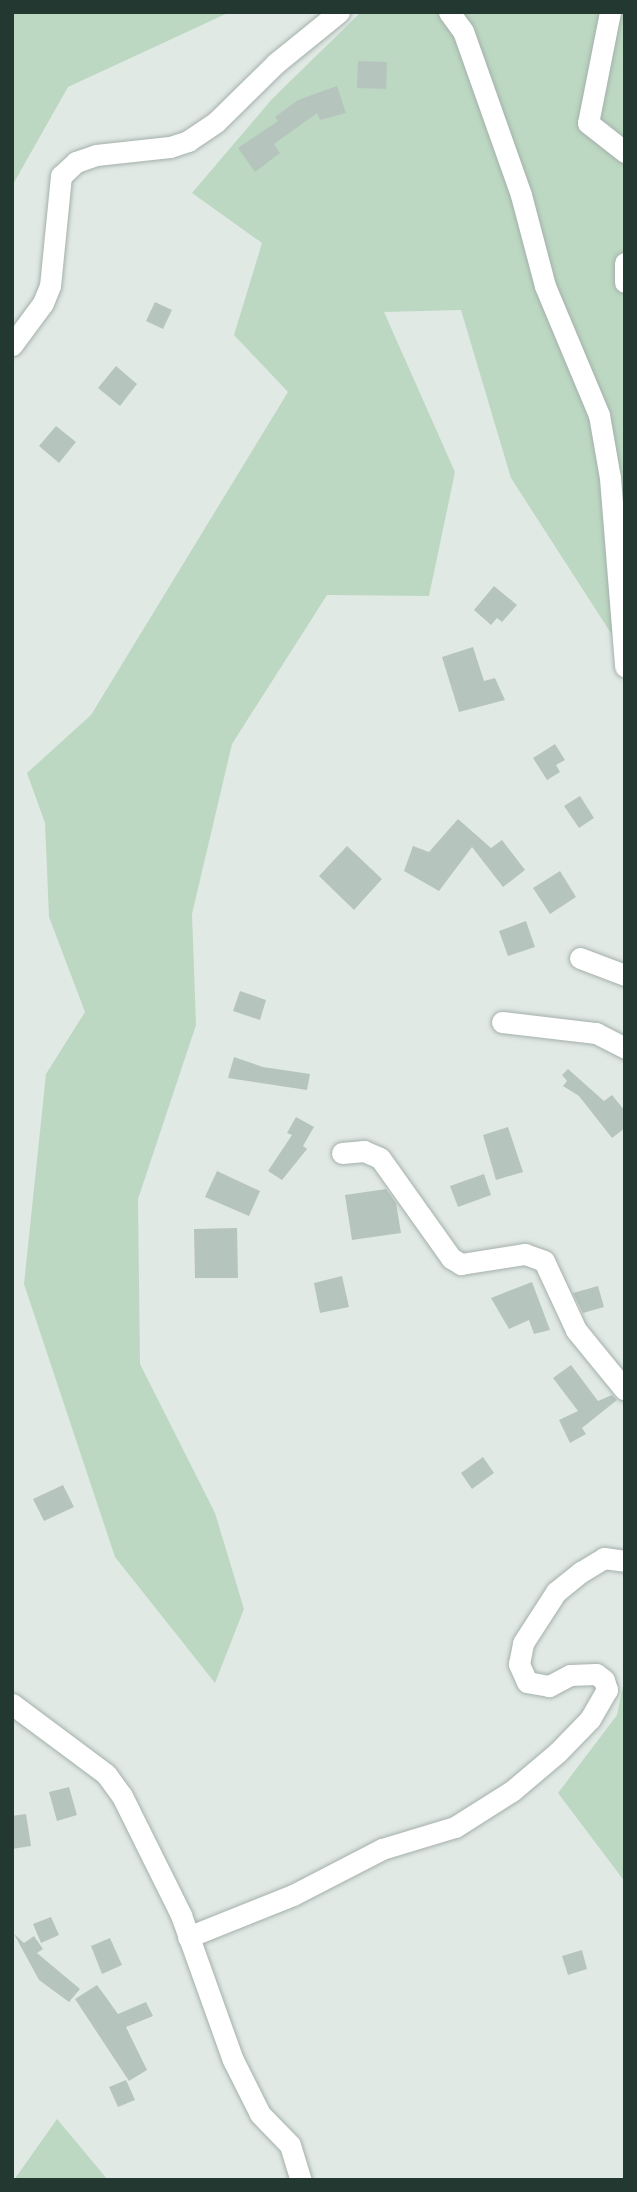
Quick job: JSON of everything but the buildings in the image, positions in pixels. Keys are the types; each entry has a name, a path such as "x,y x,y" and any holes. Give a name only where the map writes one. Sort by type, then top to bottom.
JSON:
{"street":[{"path":"12,345 43,303 50,286 61,176 76,162 96,155 188,141 216,122 276,63 339,12"},
{"path":"449,12 463,31 521,195 545,286 598,415 610,478 625,666"},
{"path":"610,12 588,123 625,152"},
{"path":"625,264 625,282"},
{"path":"580,958 625,975"},
{"path":"502,1022 596,1032 625,1048"},
{"path":"342,1153 364,1151 380,1158 451,1258 461,1264 525,1254 544,1261 576,1330 625,1390"},
{"path":"188,1937 293,1895 382,1849 455,1828 512,1791 558,1752 590,1719 607,1690 604,1680 596,1674 570,1675 550,1686 527,1682 519,1664 523,1643 556,1592 604,1558 625,1561"},
{"path":"12,1704 106,1774 140,1830 188,1937 233,2060 260,2114 290,2146 302,2180"}],"green space":[{"path":"12,12 230,12 68,87 12,186"},
{"path":"361,12 625,12 625,655 511,478 461,310 384,312 455,472 429,596 327,595 232,744 192,914 196,1025 138,1199 140,1364 215,1513 244,1609 215,1683 115,1557 24,1284 46,1074 85,1012 49,917 45,823 27,773 91,715 288,392 234,335 262,243 192,193 272,99"},
{"path":"625,1676 625,1882 558,1793 617,1715"},
{"path":"57,2119 108,2180 14,2180"}]}
